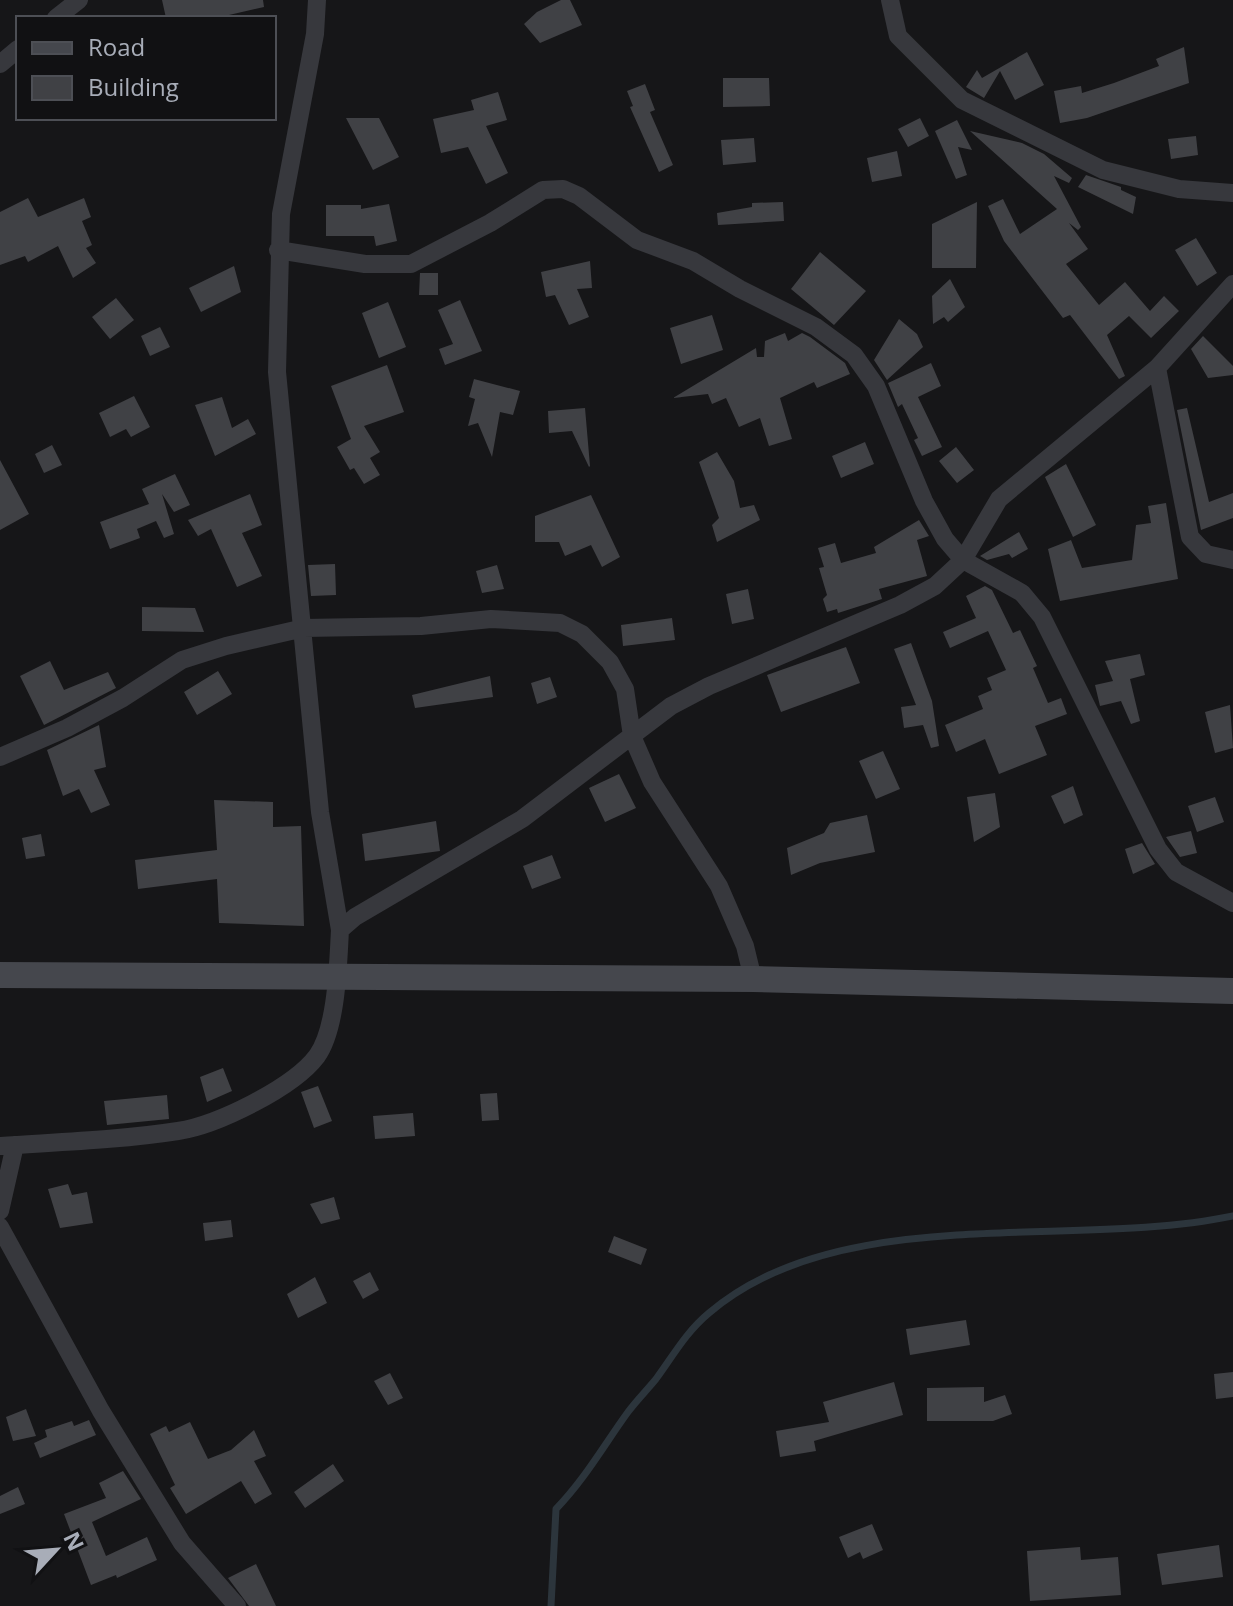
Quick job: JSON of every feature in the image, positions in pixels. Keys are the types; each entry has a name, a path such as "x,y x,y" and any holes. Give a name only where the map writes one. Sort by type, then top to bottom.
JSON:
{"main road":[{"path":"0,975 753,979 1233,991"}],"street":[{"path":"59,16 79,0"},
{"path":"0,1211 7,1145 181,1131 265,1095 318,1055 337,979 340,930 320,812 277,372 278,250 295,128 315,34 317,0"},
{"path":"890,0 898,36 962,100 1103,170 1179,189 1233,193"},
{"path":"0,64 16,51"},
{"path":"278,250 365,264 411,264 490,223 543,190 563,189 579,196 637,240 693,261 816,327 854,355 876,386 924,501 945,539 963,560 1022,593 1042,617 1158,849 1176,872 1233,903"},
{"path":"340,930 374,904 522,819 671,706 709,686 900,605 935,586 963,560 999,499 1157,368 1233,284"},
{"path":"1157,368 1190,537 1206,554 1233,560"},
{"path":"0,757 123,698 182,660 304,628 421,626 491,619 560,623 582,634 610,662 625,689 632,736 670,815 719,886 745,946 753,979"},
{"path":"0,1227 101,1411 182,1543 237,1606"}],"building":[{"path":"162,0 263,0 264,7 225,16 166,16"},
{"path":"561,0 570,0 582,25 540,43 524,24 537,12"},
{"path":"1184,47 1189,83 1087,118 1060,123 1054,91 1081,86 1082,93 1114,83 1159,66 1156,59"},
{"path":"1027,52 1044,85 1015,100 1000,71 984,98 966,87 977,70 982,78"},
{"path":"723,78 769,78 770,106 723,107"},
{"path":"645,84 655,110 650,112 673,165 659,172 630,107 633,106 627,91"},
{"path":"498,92 507,120 486,126 508,173 486,184 468,147 441,153 433,119 474,110 471,100"},
{"path":"346,118 379,118 399,157 373,170"},
{"path":"920,118 929,136 908,147 898,129"},
{"path":"957,120 972,150 958,147 967,175 956,179 935,131"},
{"path":"970,131 1022,143 1044,154 1072,178 1069,183 1054,176 1081,227 1078,230 1069,223 1088,249 1066,264 1099,305 1125,282 1150,311 1164,296 1179,311 1151,338 1129,316 1107,335 1125,376 1119,379 1070,315 1063,318 1004,241 988,206 1003,199 1020,234 1057,209"},
{"path":"1196,136 1198,155 1171,159 1168,139"},
{"path":"754,138 756,162 723,165 721,140"},
{"path":"897,151 902,176 872,182 867,158"},
{"path":"1086,175 1121,187 1121,190 1136,197 1133,214 1078,187"},
{"path":"28,198 38,217 84,198 91,217 82,221 92,245 86,248 96,263 73,278 58,246 28,262 25,256 0,265 0,212"},
{"path":"783,202 784,221 718,225 717,213 752,207 752,203"},
{"path":"977,202 976,268 932,268 932,224"},
{"path":"389,204 397,241 376,246 374,236 326,236 326,205 361,205 361,209"},
{"path":"1196,238 1217,273 1197,286 1175,250"},
{"path":"820,252 866,291 834,325 791,289"},
{"path":"590,261 592,288 577,289 589,317 569,325 555,295 546,297 541,272"},
{"path":"234,266 241,292 201,312 189,288"},
{"path":"420,273 438,273 438,295 419,295"},
{"path":"950,279 965,307 948,322 944,317 933,324 932,296"},
{"path":"116,298 134,320 110,339 92,317"},
{"path":"460,300 482,351 445,365 439,349 453,344 438,310"},
{"path":"388,302 406,347 379,358 362,313"},
{"path":"712,315 723,350 681,364 670,328"},
{"path":"899,319 917,334 923,347 887,380 874,360"},
{"path":"160,327 170,347 150,356 141,336"},
{"path":"785,333 788,341 802,333 810,337 845,363 850,374 817,388 814,382 780,398 792,439 769,446 760,418 739,427 726,398 712,404 708,394 673,398 756,348 757,357 764,357 765,341"},
{"path":"1203,336 1233,366 1233,375 1208,378 1191,349"},
{"path":"931,363 941,386 918,397 942,447 922,456 914,440 918,438 902,404 898,407 888,383"},
{"path":"387,365 404,412 364,426 380,452 370,458 380,475 364,484 354,468 350,470 337,447 351,439 331,386"},
{"path":"474,379 520,391 513,415 500,412 492,457 478,423 468,426 475,399 469,397"},
{"path":"134,396 150,427 131,437 126,429 110,437 99,413"},
{"path":"222,397 232,428 248,419 256,434 215,456 195,405"},
{"path":"585,408 589,467 572,431 549,433 548,411"},
{"path":"1187,408 1209,502 1233,493 1233,518 1201,530 1177,410"},
{"path":"865,442 874,464 841,478 832,456"},
{"path":"52,445 62,465 44,473 35,454"},
{"path":"956,447 974,470 957,483 939,461"},
{"path":"717,452 734,481 740,508 754,505 760,520 717,542 712,525 719,518 699,462"},
{"path":"0,460 29,514 0,530"},
{"path":"1066,464 1096,525 1073,537 1045,477"},
{"path":"175,474 190,505 174,512 162,494 174,534 164,538 156,521 137,529 140,538 110,549 100,522 149,504 142,489"},
{"path":"250,494 262,525 242,533 262,576 237,587 211,529 198,536 188,520"},
{"path":"591,495 620,557 602,567 591,545 565,556 559,542 535,542 535,516"},
{"path":"1166,503 1178,579 1060,601 1048,549 1071,540 1082,568 1132,560 1136,525 1151,523 1148,506"},
{"path":"919,520 929,536 917,540 927,576 879,589 882,599 838,613 837,609 827,612 823,599 827,595 819,568 824,567 818,548 835,543 841,563 876,553 874,547"},
{"path":"1019,532 1028,549 1012,558 1009,554 987,560 980,556"},
{"path":"335,564 336,595 311,596 308,565"},
{"path":"497,565 504,589 482,593 476,571"},
{"path":"985,586 992,590 1013,633 1020,630 1037,666 1033,668 1048,703 1061,698 1067,714 1035,726 1047,755 999,774 985,739 956,752 945,725 983,709 978,696 992,690 987,678 1006,670 988,631 950,648 943,632 976,618 966,596"},
{"path":"748,589 754,619 732,624 726,594"},
{"path":"142,607 195,608 204,632 142,631"},
{"path":"672,618 675,640 623,646 621,625"},
{"path":"911,643 932,701 939,746 931,748 923,725 904,728 901,707 916,705 894,649"},
{"path":"846,647 860,683 781,712 767,675"},
{"path":"1140,654 1145,675 1130,679 1140,721 1131,724 1121,701 1100,706 1095,685 1113,681 1105,661"},
{"path":"50,661 64,690 108,672 116,688 44,725 20,676"},
{"path":"218,671 232,694 197,715 184,692"},
{"path":"490,676 493,697 415,708 412,695"},
{"path":"550,677 557,697 537,704 531,683"},
{"path":"1230,705 1233,748 1215,753 1205,712"},
{"path":"99,725 106,767 94,770 110,805 91,813 79,789 63,796 47,750"},
{"path":"883,751 900,789 876,799 859,761"},
{"path":"619,774 636,808 605,822 589,788"},
{"path":"1073,786 1083,815 1064,824 1051,796"},
{"path":"995,793 1000,827 974,842 967,797"},
{"path":"1215,797 1224,822 1197,832 1188,806"},
{"path":"214,800 273,802 273,827 301,826 304,926 219,923 217,879 138,889 135,860 217,850"},
{"path":"867,815 875,852 820,863 791,875 787,848 824,833 830,823"},
{"path":"436,821 440,851 365,861 362,834"},
{"path":"1191,831 1197,853 1180,857 1166,837"},
{"path":"41,834 45,856 26,859 22,838"},
{"path":"1142,843 1155,864 1133,874 1125,849"},
{"path":"552,855 561,878 532,889 523,866"},
{"path":"223,1068 232,1091 207,1102 200,1077"},
{"path":"318,1086 332,1121 314,1128 301,1092"},
{"path":"497,1093 499,1120 482,1121 480,1094"},
{"path":"167,1095 169,1119 107,1125 104,1101"},
{"path":"413,1113 415,1136 375,1139 373,1116"},
{"path":"68,1184 72,1195 87,1192 93,1223 60,1228 48,1189"},
{"path":"334,1197 340,1219 321,1224 310,1204"},
{"path":"231,1220 233,1237 205,1241 203,1223"},
{"path":"614,1236 647,1249 641,1265 608,1252"},
{"path":"370,1272 379,1290 363,1299 353,1281"},
{"path":"315,1277 327,1303 298,1318 287,1294"},
{"path":"966,1320 970,1345 910,1355 906,1329"},
{"path":"1233,1372 1233,1397 1216,1399 1214,1374"},
{"path":"390,1373 403,1398 388,1405 374,1381"},
{"path":"894,1382 903,1415 814,1441 816,1451 780,1457 776,1431 829,1422 823,1402"},
{"path":"984,1387 984,1402 1005,1395 1012,1414 993,1421 927,1421 927,1388"},
{"path":"26,1409 36,1436 13,1441 6,1417"},
{"path":"89,1420 96,1435 40,1458 34,1443 47,1437 45,1430 72,1421 74,1426"},
{"path":"190,1422 208,1459 231,1450 254,1430 266,1456 254,1461 272,1494 255,1504 241,1481 186,1514 170,1488 175,1485 150,1434 166,1426 169,1432"},
{"path":"333,1464 344,1481 305,1508 294,1492"},
{"path":"123,1471 141,1499 92,1522 106,1556 147,1537 157,1560 117,1578 116,1575 91,1585 64,1514 106,1498 99,1483"},
{"path":"18,1487 25,1504 0,1514 0,1496"},
{"path":"872,1524 883,1550 863,1559 860,1552 848,1558 839,1537"},
{"path":"1219,1545 1223,1577 1162,1585 1157,1554"},
{"path":"1080,1547 1081,1560 1118,1557 1121,1595 1030,1601 1027,1551"},
{"path":"256,1564 276,1606 249,1606 228,1578"}],"waterway":[{"path":"551,1606 556,1509 693,1328 709,1313 763,1278 824,1255 890,1242 960,1235 1170,1225 1233,1216"}]}
